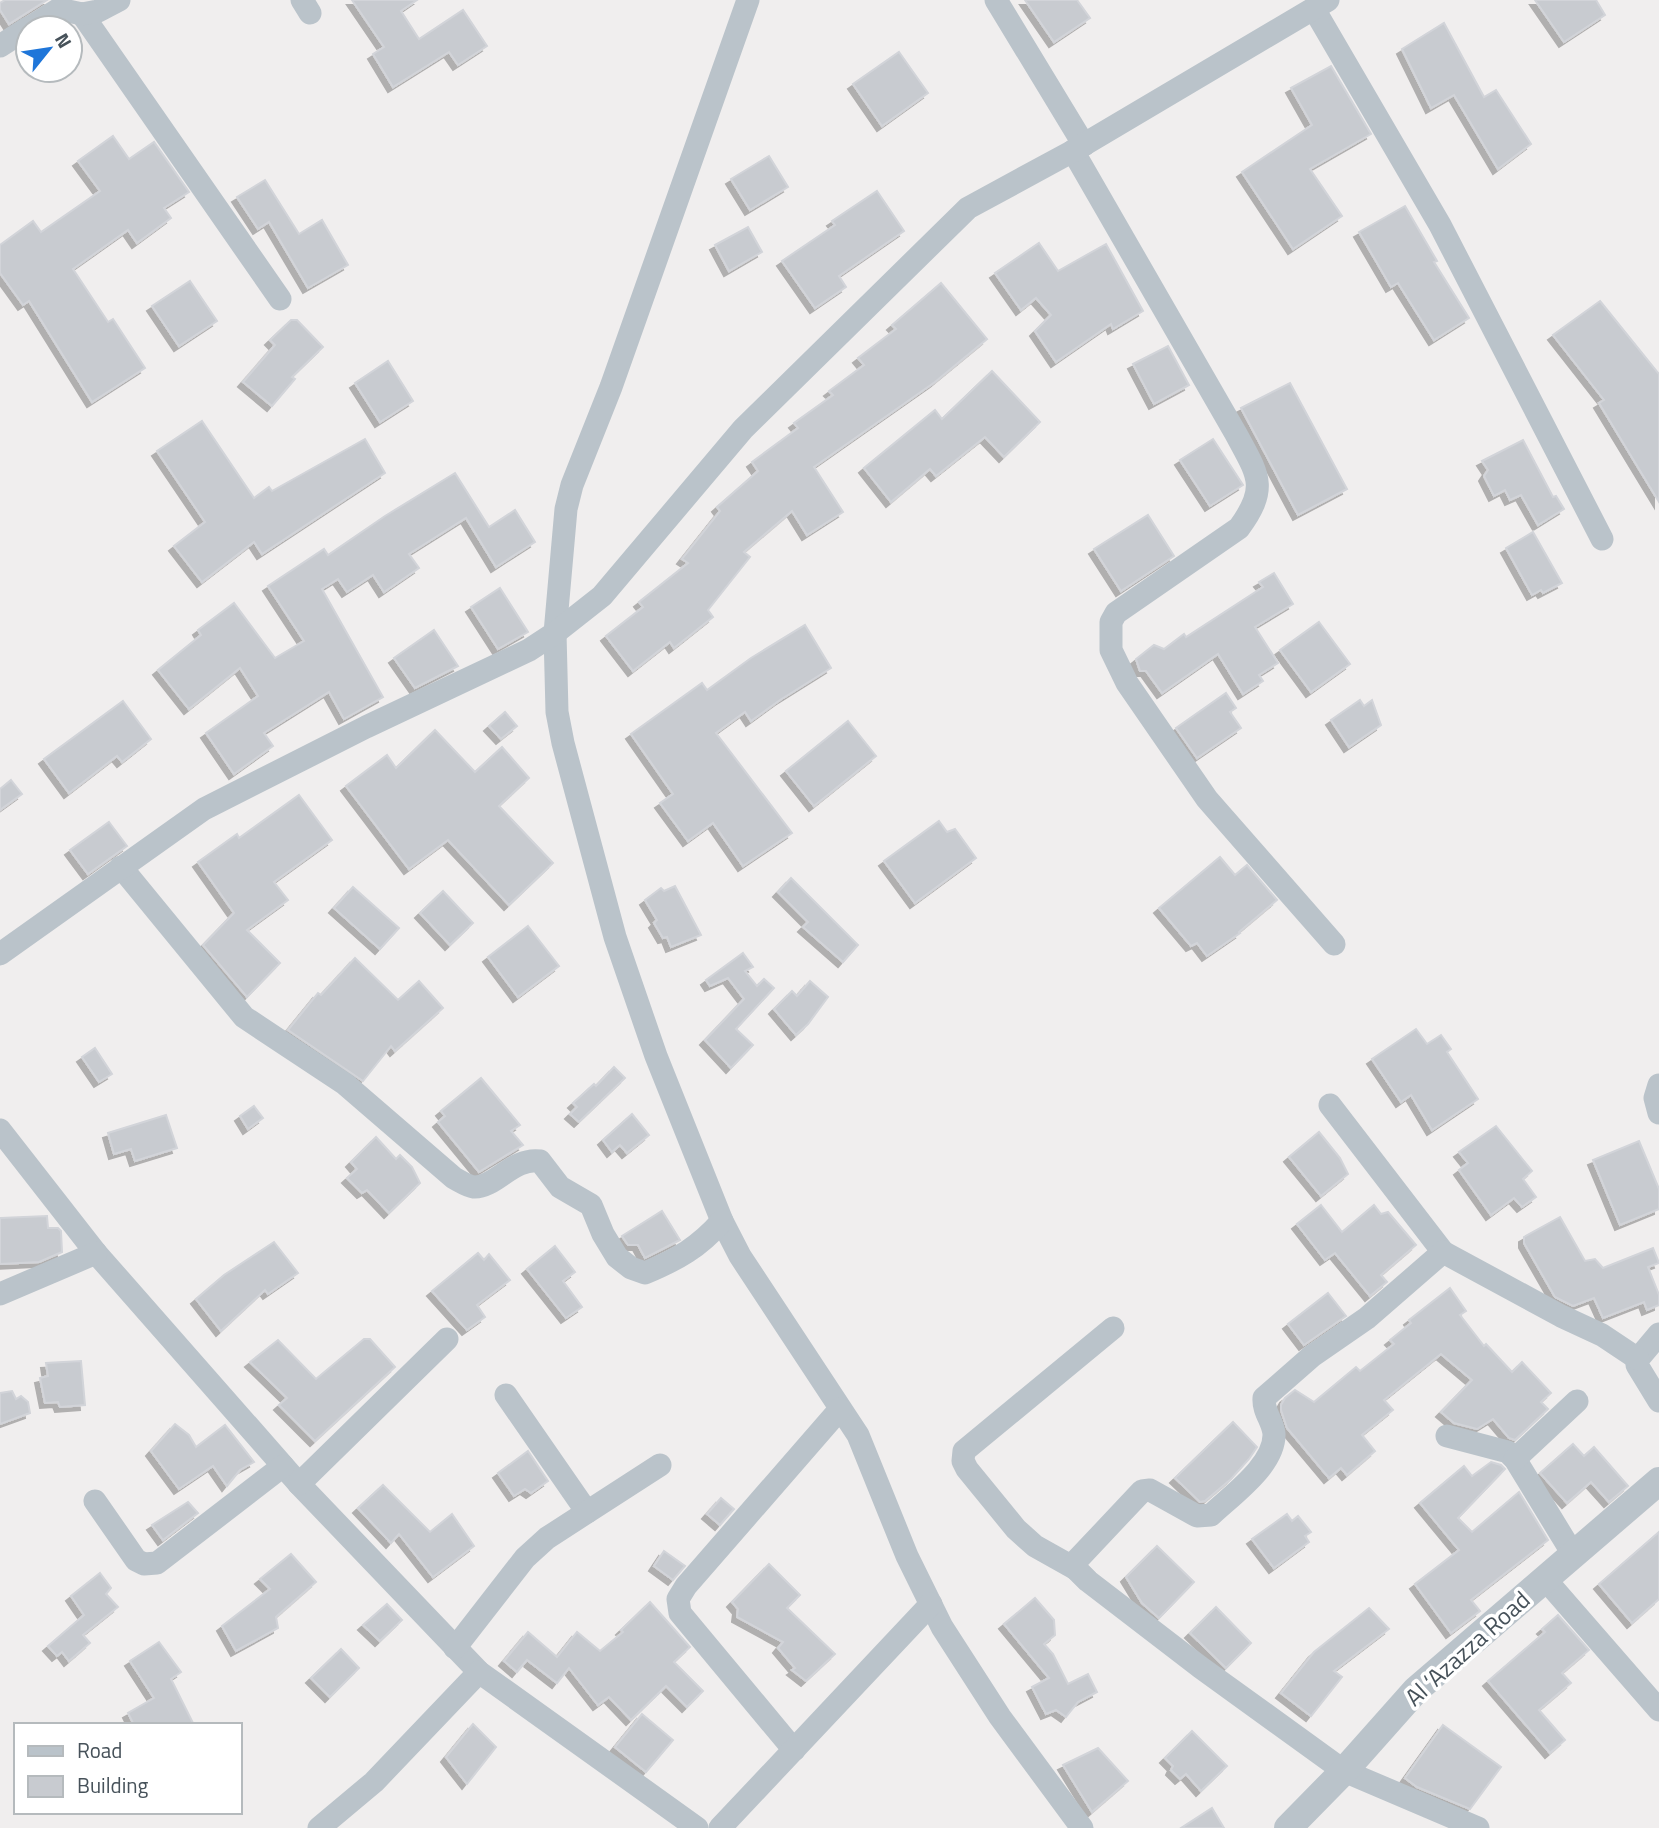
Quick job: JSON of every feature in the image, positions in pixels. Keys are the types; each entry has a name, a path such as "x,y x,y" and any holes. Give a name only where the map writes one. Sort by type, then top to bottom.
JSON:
{"street":[{"path":"51,14 59,9 82,14 99,11 119,0"},
{"path":"748,0 611,387 572,485 566,509 555,633 557,712 615,937 656,1056 676,1100 722,1221 740,1256 858,1435 906,1556 942,1627 1000,1717 1082,1828"},
{"path":"996,0 1257,472 1258,484 1251,512 1239,528 1116,613 1111,622 1111,650 1127,683 1207,799 1334,944"},
{"path":"0,954 204,808 528,650 555,633 602,596 743,429 968,208 1078,148 1321,4 1440,225 1602,539"},
{"path":"84,17 280,299"},
{"path":"121,867 244,1017 345,1084 454,1178 471,1187 481,1186 523,1162 540,1161 560,1187 591,1205 603,1234 617,1257 631,1268 645,1273 676,1260 702,1243 722,1221"},
{"path":"1659,1084 1655,1098 1659,1113"},
{"path":"1330,1105 1443,1252 1561,1316 1602,1335 1637,1359"},
{"path":"0,1130 96,1253 299,1485 479,1672 683,1824"},
{"path":"1076,1569 1076,1561 1142,1491 1150,1490 1197,1516 1211,1515 1265,1463 1273,1445 1274,1431 1263,1408 1264,1398 1312,1356 1367,1318 1443,1252"},
{"path":"0,1294 96,1253"},
{"path":"1113,1328 964,1451 963,1461 967,1469 1016,1529 1035,1546 1076,1569 1200,1667 1344,1771 1478,1828"},
{"path":"1659,1334 1637,1359 1637,1365 1659,1401"},
{"path":"299,1485 447,1339"},
{"path":"506,1395 587,1513"},
{"path":"1515,1459 1577,1401"},
{"path":"794,1750 680,1613 678,1599 686,1586 840,1409"},
{"path":"1447,1436 1508,1452 1515,1459 1573,1554"},
{"path":"455,1647 525,1558 547,1538 660,1465"},
{"path":"95,1501 136,1560 144,1564 157,1563 283,1466"},
{"name":"Al ‘Azazza Road","path":"1288,1828 1344,1771 1416,1690 1659,1481"},
{"path":"1545,1579 1659,1710"},
{"path":"720,1828 931,1604"},
{"path":"319,1828 374,1782 479,1672"}],"building":[{"path":"5,0 47,0 25,14 14,14 14,21 9,24 0,10 0,3"},
{"path":"352,0 417,0 401,11 419,39 463,10 487,46 458,65 449,52 393,87 373,54 384,47"},
{"path":"1025,0 1077,0 1090,18 1054,42"},
{"path":"1535,0 1596,0 1605,15 1564,42"},
{"path":"1444,23 1484,97 1496,90 1531,144 1498,169 1454,95 1431,108 1402,49"},
{"path":"899,52 928,93 882,126 853,84"},
{"path":"1331,66 1371,134 1310,169 1342,216 1293,249 1242,172 1312,125 1291,88"},
{"path":"113,136 129,159 154,142 189,192 164,208 171,218 137,243 128,230 73,269 108,322 113,319 145,368 92,402 29,301 23,305 0,273 0,245 33,221 41,232 100,191 78,161"},
{"path":"769,156 788,187 750,210 731,179"},
{"path":"265,180 299,234 322,220 348,265 308,288 269,222 258,229 237,197"},
{"path":"877,191 904,231 839,276 846,287 815,308 782,261 835,225 832,221"},
{"path":"1405,206 1437,261 1434,262 1469,318 1434,340 1398,283 1391,287 1359,232"},
{"path":"748,227 762,252 729,271 715,245"},
{"path":"1039,243 1058,271 1106,244 1143,311 1113,329 1111,324 1056,362 1035,331 1051,315 1036,298 1021,310 995,273"},
{"path":"190,281 217,321 179,346 152,306"},
{"path":"941,283 987,339 935,382 814,467 843,512 807,535 792,511 744,552 750,557 708,610 713,617 674,648 670,642 633,671 606,636 643,607 639,602 688,563 682,559 720,511 717,507 758,471 752,462 798,428 794,423 833,395 829,391 864,365 858,358 896,329 892,325"},
{"path":"1600,301 1659,374 1659,502 1599,403 1604,400 1553,335"},
{"path":"291,320 297,320 323,347 292,377 295,379 272,406 243,382 275,345 270,340"},
{"path":"1168,346 1189,385 1154,404 1133,364"},
{"path":"388,361 413,401 380,422 355,383"},
{"path":"992,371 1040,422 1004,457 985,437 936,476 930,469 891,502 864,468 935,410 942,419"},
{"path":"1290,383 1347,489 1298,515 1241,408"},
{"path":"202,421 254,498 269,487 272,491 365,439 385,473 262,554 254,542 202,582 174,546 205,522 157,451"},
{"path":"1213,439 1243,485 1210,506 1180,460"},
{"path":"1523,440 1553,497 1556,496 1564,509 1538,525 1521,495 1510,500 1505,490 1494,496 1484,476 1488,470 1482,461"},
{"path":"455,473 489,527 515,510 535,542 496,567 466,518 409,554 419,568 384,592 373,575 347,592 338,579 322,589 383,697 344,719 329,692 264,733 273,746 234,774 206,733 258,696 240,668 189,709 158,670 201,635 198,630 234,603 275,658 304,641 268,586 324,549 328,555"},
{"path":"1148,515 1174,556 1121,591 1094,549"},
{"path":"1533,532 1562,583 1543,593 1541,590 1532,595 1506,548"},
{"path":"1274,573 1293,604 1255,627 1278,663 1259,675 1263,681 1243,694 1218,654 1162,693 1146,671 1140,671 1136,659 1154,645 1164,649 1184,634 1186,637 1263,587 1259,582"},
{"path":"500,588 528,632 498,649 471,607"},
{"path":"1319,622 1350,664 1311,692 1280,650"},
{"path":"805,625 831,668 751,721 745,712 716,733 792,833 743,866 713,823 688,841 660,803 673,794 631,734 702,683 707,690 751,658"},
{"path":"434,630 458,666 415,688 394,658"},
{"path":"1226,693 1236,708 1230,712 1241,728 1197,758 1176,728"},
{"path":"1360,700 1364,706 1372,700 1381,725 1349,747 1331,720"},
{"path":"123,701 151,739 122,762 117,756 69,793 44,759"},
{"path":"505,712 517,726 501,739 489,726"},
{"path":"848,721 876,756 814,806 786,771"},
{"path":"435,730 475,772 502,747 529,778 499,806 553,863 509,905 448,840 409,869 346,786 387,755 396,768"},
{"path":"11,780 22,794 0,810 0,789"},
{"path":"299,795 332,840 274,882 288,900 247,930 280,963 247,997 203,945 234,913 198,862 237,834 239,838"},
{"path":"939,821 947,832 955,829 976,858 915,903 884,861"},
{"path":"109,822 127,846 88,874 70,850"},
{"path":"1220,857 1235,875 1247,865 1277,900 1240,933 1207,956 1197,943 1191,946 1159,908"},
{"path":"791,878 858,945 843,962 803,927 808,922 778,892"},
{"path":"675,886 701,935 671,947 667,937 663,938 654,923 657,920 645,900 661,888 664,891"},
{"path":"353,887 399,928 380,949 334,908"},
{"path":"443,891 473,923 450,945 420,913"},
{"path":"528,926 559,966 518,997 488,957"},
{"path":"743,953 753,967 745,971 757,986 764,979 774,988 736,1029 753,1045 731,1068 705,1040 744,999 728,978 710,986 706,980"},
{"path":"355,958 398,1000 419,981 443,1008 395,1051 391,1046 363,1081 288,1030 318,993 321,995"},
{"path":"810,981 828,997 796,1035 774,1009 792,991 797,996"},
{"path":"1416,1029 1427,1044 1441,1035 1451,1049 1447,1052 1478,1099 1432,1130 1411,1095 1401,1102 1372,1059"},
{"path":"95,1048 112,1074 99,1082 82,1057"},
{"path":"614,1067 625,1078 579,1122 570,1114 577,1107 573,1103 594,1084 596,1086"},
{"path":"481,1078 520,1125 511,1131 523,1145 479,1172 438,1122 445,1116 441,1111"},
{"path":"254,1106 263,1118 248,1129 240,1116"},
{"path":"632,1114 649,1135 627,1153 620,1145 612,1152 603,1140"},
{"path":"166,1115 177,1148 135,1161 131,1149 114,1154 108,1133"},
{"path":"1496,1126 1532,1171 1523,1179 1536,1197 1522,1207 1514,1198 1491,1215 1459,1170 1468,1163 1459,1152"},
{"path":"1319,1132 1340,1158 1348,1174 1321,1196 1289,1157"},
{"path":"376,1137 396,1159 400,1155 412,1167 420,1183 389,1213 367,1190 362,1193 347,1178 357,1169 351,1162"},
{"path":"1639,1141 1659,1189 1659,1209 1620,1225 1593,1160"},
{"path":"1321,1205 1342,1232 1374,1205 1381,1214 1388,1212 1416,1245 1381,1275 1387,1282 1370,1296 1335,1253 1325,1260 1297,1224"},
{"path":"662,1211 680,1240 645,1258 638,1245 628,1245 622,1236"},
{"path":"47,1216 48,1228 58,1228 61,1231 62,1252 39,1262 0,1264 0,1218"},
{"path":"1560,1217 1585,1261 1595,1259 1603,1268 1653,1248 1659,1263 1648,1267 1659,1295 1659,1305 1647,1310 1644,1302 1603,1318 1594,1298 1573,1306 1555,1297 1524,1243 1524,1237"},
{"path":"274,1242 298,1273 268,1294 265,1290 221,1331 196,1299 224,1275"},
{"path":"555,1246 575,1272 563,1281 582,1307 566,1318 527,1269"},
{"path":"478,1253 484,1260 489,1254 510,1280 477,1305 485,1317 467,1330 432,1291"},
{"path":"1450,1288 1466,1311 1460,1315 1484,1346 1486,1344 1512,1372 1522,1362 1551,1393 1541,1402 1548,1409 1515,1440 1509,1438 1493,1419 1477,1429 1454,1423 1441,1412 1472,1380 1441,1354 1384,1400 1393,1410 1362,1435 1375,1451 1347,1475 1341,1468 1329,1478 1287,1428 1281,1410 1285,1398 1295,1390 1314,1402 1356,1367 1360,1371 1394,1344 1390,1340 1411,1323 1409,1320"},
{"path":"1328,1293 1346,1316 1304,1345 1288,1324"},
{"path":"364,1339 370,1339 395,1367 315,1441 279,1405 287,1398 250,1362 278,1340 316,1379"},
{"path":"81,1361 85,1405 60,1407 58,1402 45,1403 40,1378 48,1376 46,1363"},
{"path":"12,1391 16,1399 21,1396 28,1402 30,1413 0,1424 0,1393"},
{"path":"1233,1422 1257,1447 1231,1479 1205,1501 1200,1502 1175,1478"},
{"path":"175,1424 189,1435 196,1447 225,1425 254,1462 240,1470 227,1486 213,1466 179,1489 151,1451"},
{"path":"1573,1444 1584,1456 1594,1447 1628,1486 1609,1502 1591,1482 1567,1503 1540,1473"},
{"path":"528,1451 548,1481 531,1493 525,1489 514,1496 498,1473"},
{"path":"1491,1462 1505,1469 1458,1518 1472,1532 1519,1492 1548,1540 1471,1600 1480,1611 1451,1633 1415,1584 1459,1550 1420,1503 1464,1466 1472,1476"},
{"path":"383,1485 430,1532 452,1514 474,1546 433,1577 399,1534 391,1543 358,1508"},
{"path":"721,1498 734,1509 720,1525 707,1514"},
{"path":"188,1502 198,1513 163,1540 152,1525"},
{"path":"1287,1514 1292,1521 1298,1516 1311,1532 1305,1536 1309,1542 1274,1568 1252,1539"},
{"path":"1659,1532 1659,1599 1632,1623 1599,1584"},
{"path":"1157,1546 1194,1582 1159,1618 1142,1603 1126,1577"},
{"path":"664,1551 685,1566 673,1580 654,1566"},
{"path":"291,1554 316,1582 276,1617 278,1628 236,1651 222,1626 270,1589 260,1579"},
{"path":"769,1564 800,1595 787,1608 835,1654 806,1681 792,1670 795,1668 778,1648 783,1642 737,1617 738,1609 732,1602"},
{"path":"100,1573 111,1588 106,1594 118,1607 83,1635 90,1643 69,1661 62,1652 57,1656 48,1646 84,1615 71,1596"},
{"path":"1035,1598 1054,1620 1055,1635 1044,1644 1053,1654 1068,1684 1088,1674 1097,1692 1078,1702 1066,1717 1056,1710 1046,1714 1032,1687 1049,1678 1004,1624"},
{"path":"650,1602 690,1647 674,1662 703,1691 687,1707 666,1686 631,1720 609,1697 598,1705 569,1668 557,1683 527,1660 517,1672 504,1661 528,1632 557,1657 577,1632 600,1651 623,1632 621,1630"},
{"path":"387,1604 402,1620 380,1641 363,1625"},
{"path":"1216,1607 1251,1643 1226,1668 1190,1633"},
{"path":"1369,1608 1389,1629 1334,1671 1342,1677 1311,1716 1281,1693 1314,1652"},
{"path":"1558,1615 1589,1650 1562,1673 1571,1683 1539,1710 1565,1740 1550,1753 1488,1681 1545,1632 1542,1629"},
{"path":"159,1642 181,1672 171,1679 193,1723 133,1723 128,1713 154,1698 130,1661"},
{"path":"341,1649 359,1668 330,1697 311,1678"},
{"path":"642,1714 673,1740 646,1772 615,1747"},
{"path":"473,1724 496,1747 467,1784 446,1757"},
{"path":"1443,1725 1501,1767 1470,1809 1417,1787 1405,1778"},
{"path":"1192,1731 1227,1766 1201,1791 1186,1774 1180,1779 1165,1758"},
{"path":"1098,1748 1128,1781 1092,1812 1063,1765"},
{"path":"1212,1808 1224,1828 1181,1828"}]}
